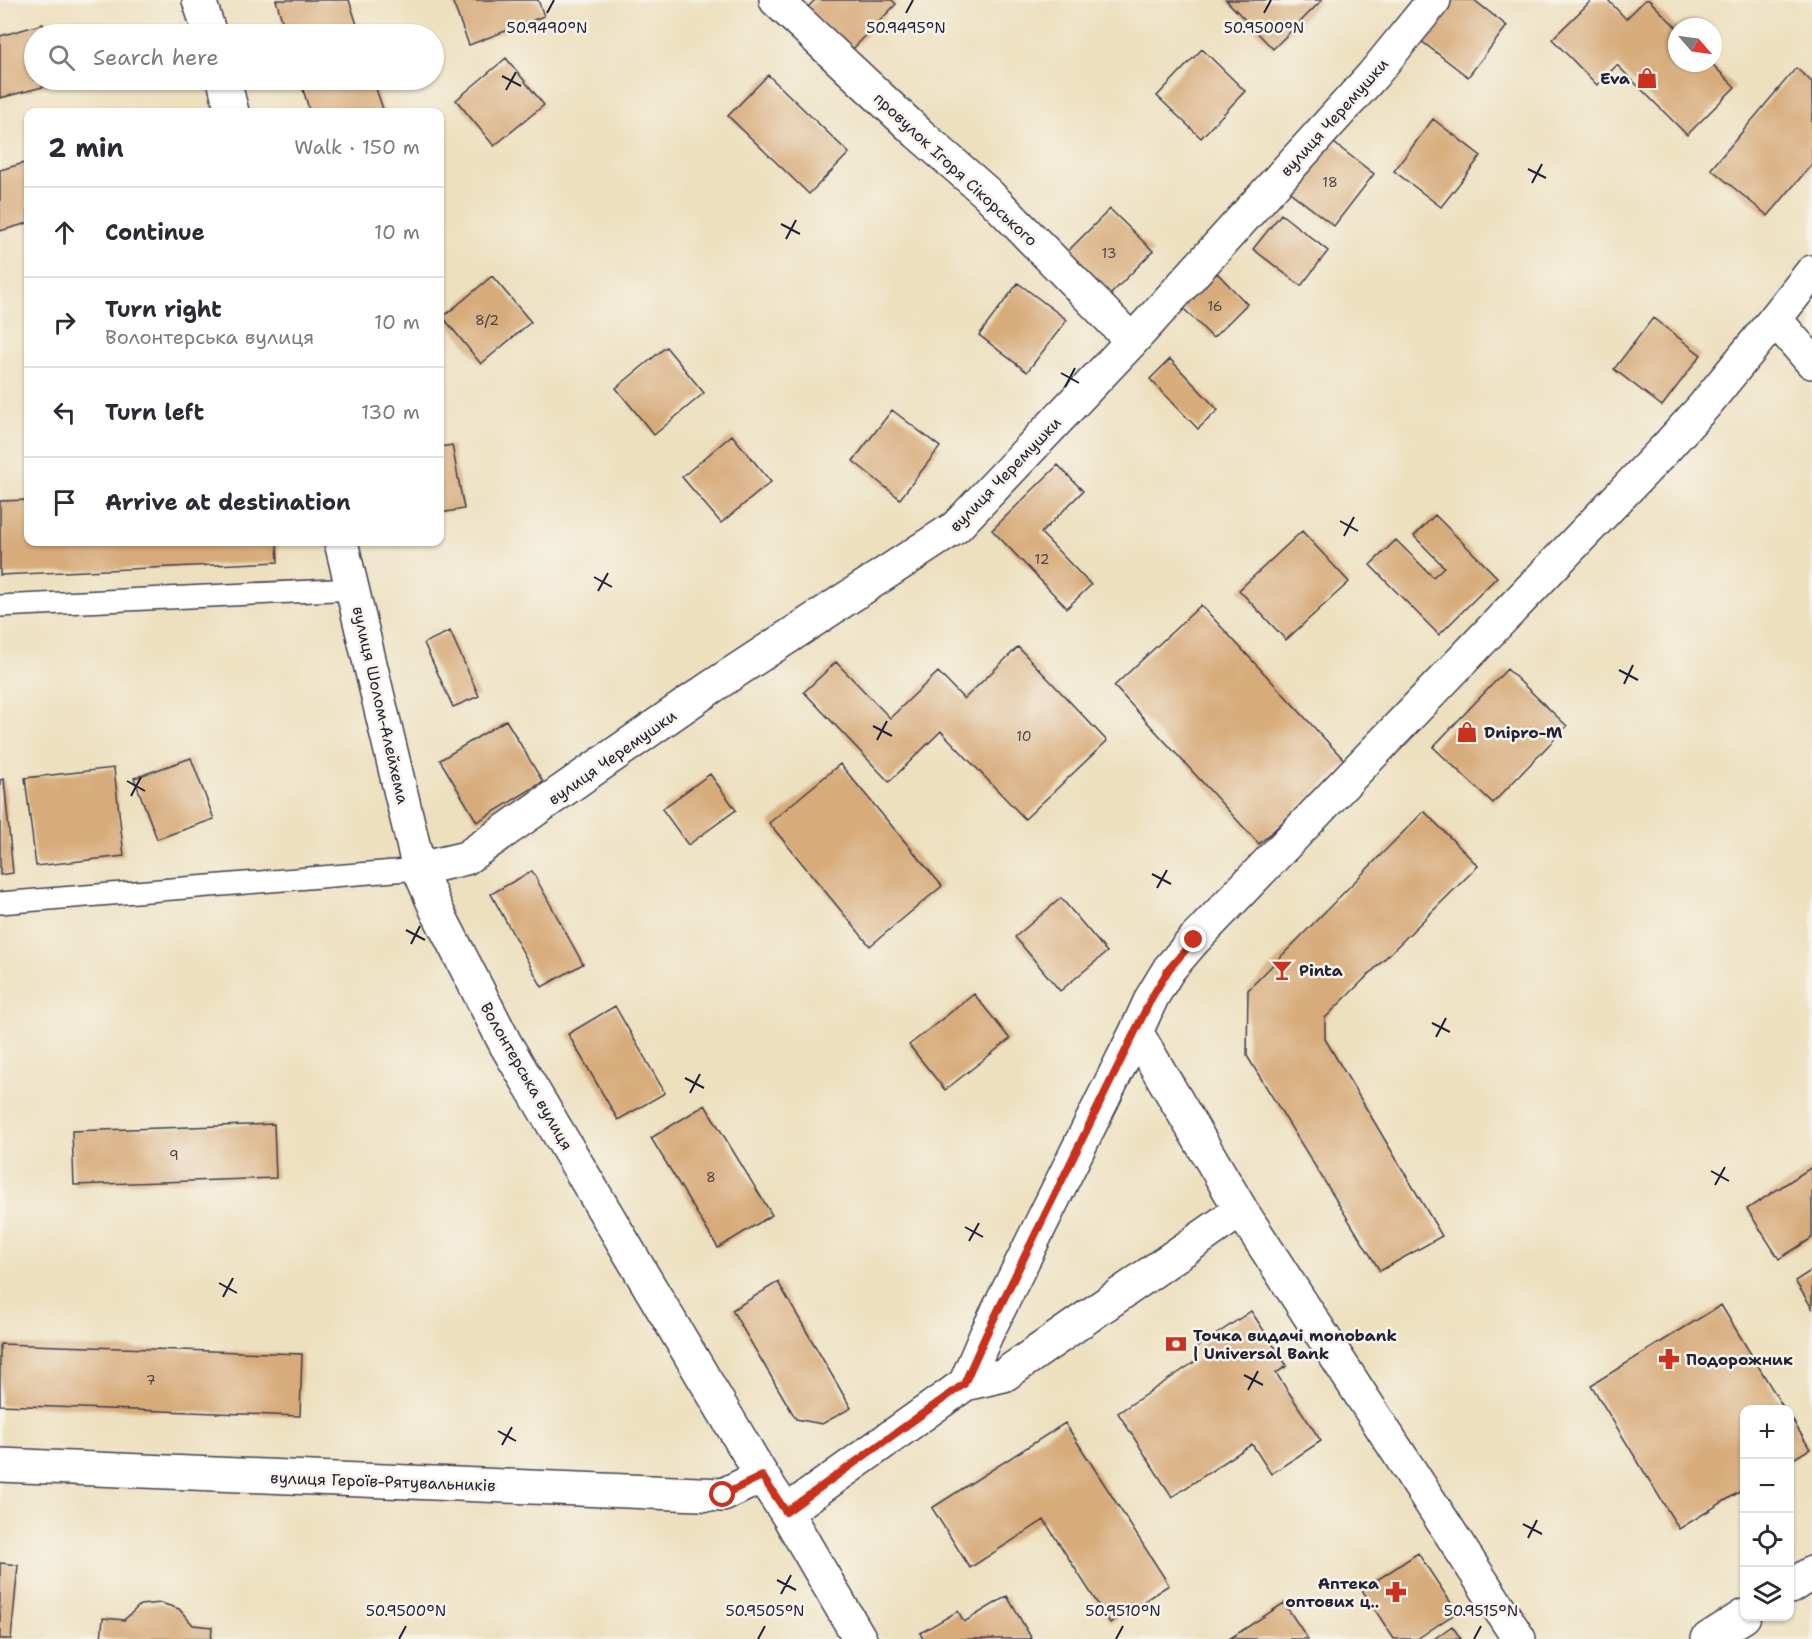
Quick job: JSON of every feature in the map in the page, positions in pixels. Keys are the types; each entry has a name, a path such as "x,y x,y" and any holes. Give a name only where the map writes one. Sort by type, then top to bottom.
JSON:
{"street":[{"path":"199,0 207,24"},
{"name":"провулок Ігоря Сікорського","path":"776,0 918,133 987,193 1132,341"},
{"name":"вулиця Черемушки","path":"419,868 466,858 710,688 956,527 1132,341 1373,75 1434,0"},
{"path":"226,90 231,108"},
{"path":"964,1384 1152,997 1169,969 1194,940 1665,449 1704,406 1812,272"},
{"path":"1775,319 1812,362"},
{"name":"вулиця Шолом-Алейхема","path":"342,546 419,868"},
{"name":"Волонтерська вулиця","path":"419,868 437,911 506,1045 860,1639"},
{"path":"1136,1032 1241,1210 1519,1639"},
{"path":"786,1512 964,1384 1004,1375 1241,1210"},
{"name":"вулиця Героїв-Рятувальників","path":"0,1465 723,1495 762,1476"},
{"path":"1794,1584 1812,1573"},
{"path":"1708,1639 1740,1619"}],"lane":[{"path":"0,606 354,589"},
{"path":"0,903 419,868"}],"building":[{"path":"276,0 349,0 357,24 283,24"},
{"path":"452,0 538,0 544,16 469,45"},
{"path":"815,0 892,0 896,4 851,51 807,8"},
{"path":"1226,0 1322,0 1273,49"},
{"path":"1451,0 1474,0 1507,26 1468,77 1420,40"},
{"path":"1592,0 1608,0 1626,19 1645,0 1649,0 1668,19 1668,72 1720,72 1735,87 1687,135 1617,65 1597,85 1552,39"},
{"path":"24,29 24,90 31,90 0,98 0,36"},
{"path":"1202,49 1245,91 1201,138 1157,96"},
{"path":"506,58 544,105 494,146 456,100"},
{"path":"1796,68 1812,82 1812,164 1768,216 1711,169"},
{"path":"768,75 849,153 809,194 728,116"},
{"path":"303,90 376,90 383,108 309,108"},
{"path":"1433,119 1481,156 1441,207 1394,171"},
{"path":"1326,137 1374,174 1334,226 1286,189"},
{"path":"24,163 24,224 0,231 0,170"},
{"path":"1110,209 1153,251 1107,298 1064,255"},
{"path":"1281,214 1328,251 1301,286 1253,249"},
{"path":"1217,273 1247,304 1213,338 1182,307"},
{"path":"492,276 531,322 481,364 444,316"},
{"path":"1018,283 1067,320 1027,372 979,335"},
{"path":"1653,318 1701,355 1662,406 1614,369"},
{"path":"666,347 704,393 654,435 616,388"},
{"path":"1170,359 1218,410 1198,429 1150,379"},
{"path":"892,410 940,447 900,499 853,461"},
{"path":"732,435 771,482 721,523 682,477"},
{"path":"452,445 464,509 444,512 444,446"},
{"path":"1058,465 1083,491 1041,533 1091,585 1067,608 992,530"},
{"path":"24,500 24,546 277,546 278,562 0,575 0,501"},
{"path":"1435,515 1497,577 1439,635 1370,565 1396,540 1433,577 1444,567 1414,536"},
{"path":"1302,531 1349,582 1286,640 1239,590"},
{"path":"1201,605 1347,763 1259,844 1114,686"},
{"path":"450,631 479,696 453,707 424,643"},
{"path":"1018,647 1107,741 1025,819 941,731 889,782 804,692 836,662 890,718 938,672 964,699"},
{"path":"1507,669 1567,726 1493,803 1433,747"},
{"path":"506,720 543,782 477,822 440,760"},
{"path":"191,758 214,819 157,839 134,778"},
{"path":"840,764 942,886 870,946 769,823"},
{"path":"114,768 124,856 36,866 25,778"},
{"path":"710,774 736,810 688,845 662,809"},
{"path":"4,779 13,873 0,875 0,780"},
{"path":"1424,811 1478,866 1325,1018 1325,1039 1442,1236 1380,1271 1247,1056 1248,990"},
{"path":"532,871 583,964 542,987 491,894"},
{"path":"1061,898 1107,952 1060,991 1015,937"},
{"path":"974,994 1010,1039 945,1090 909,1045"},
{"path":"615,1006 665,1093 618,1120 568,1034"},
{"path":"705,1105 772,1215 718,1248 651,1138"},
{"path":"274,1124 276,1178 74,1185 72,1131"},
{"path":"1812,1167 1812,1238 1779,1259 1747,1209"},
{"path":"1812,1270 1812,1308 1795,1281"},
{"path":"778,1282 851,1408 822,1424 796,1419 732,1310"},
{"path":"1721,1305 1782,1405 1740,1405 1740,1491 1679,1529 1591,1385"},
{"path":"1251,1311 1287,1366 1276,1373 1321,1441 1271,1474 1252,1444 1172,1497 1118,1413 1199,1359 1196,1348"},
{"path":"0,1344 302,1354 300,1416 0,1405"},
{"path":"1065,1423 1169,1585 1110,1623 1044,1520 970,1568 932,1508"},
{"path":"1794,1423 1810,1449 1794,1459"},
{"path":"1418,1553 1457,1612 1417,1639 1394,1639 1362,1590"},
{"path":"0,1563 18,1565 11,1639 0,1639"},
{"path":"1007,1596 1032,1639 923,1639 920,1633 958,1611 964,1622"},
{"path":"161,1603 179,1609 193,1625 212,1627 211,1639 101,1639 103,1618 124,1620 140,1605"},
{"path":"1284,1603 1308,1639 1229,1639"},
{"path":"1452,1626 1461,1639 1434,1639"}],"place":[{"name":"Eva","path":"1647,78"},
{"name":"Dnipro-M","path":"1467,732"},
{"name":"Pinta","path":"1282,970"},
{"name":"Точка видачі monobank | Universal Bank","path":"1176,1344"},
{"name":"Подорожник","path":"1669,1359"},
{"name":"Аптека оптових ц‥","path":"1396,1592"}],"route":[{"path":"723,1495 762,1476 786,1512 964,1384 1152,997 1169,969 1194,940"}]}
